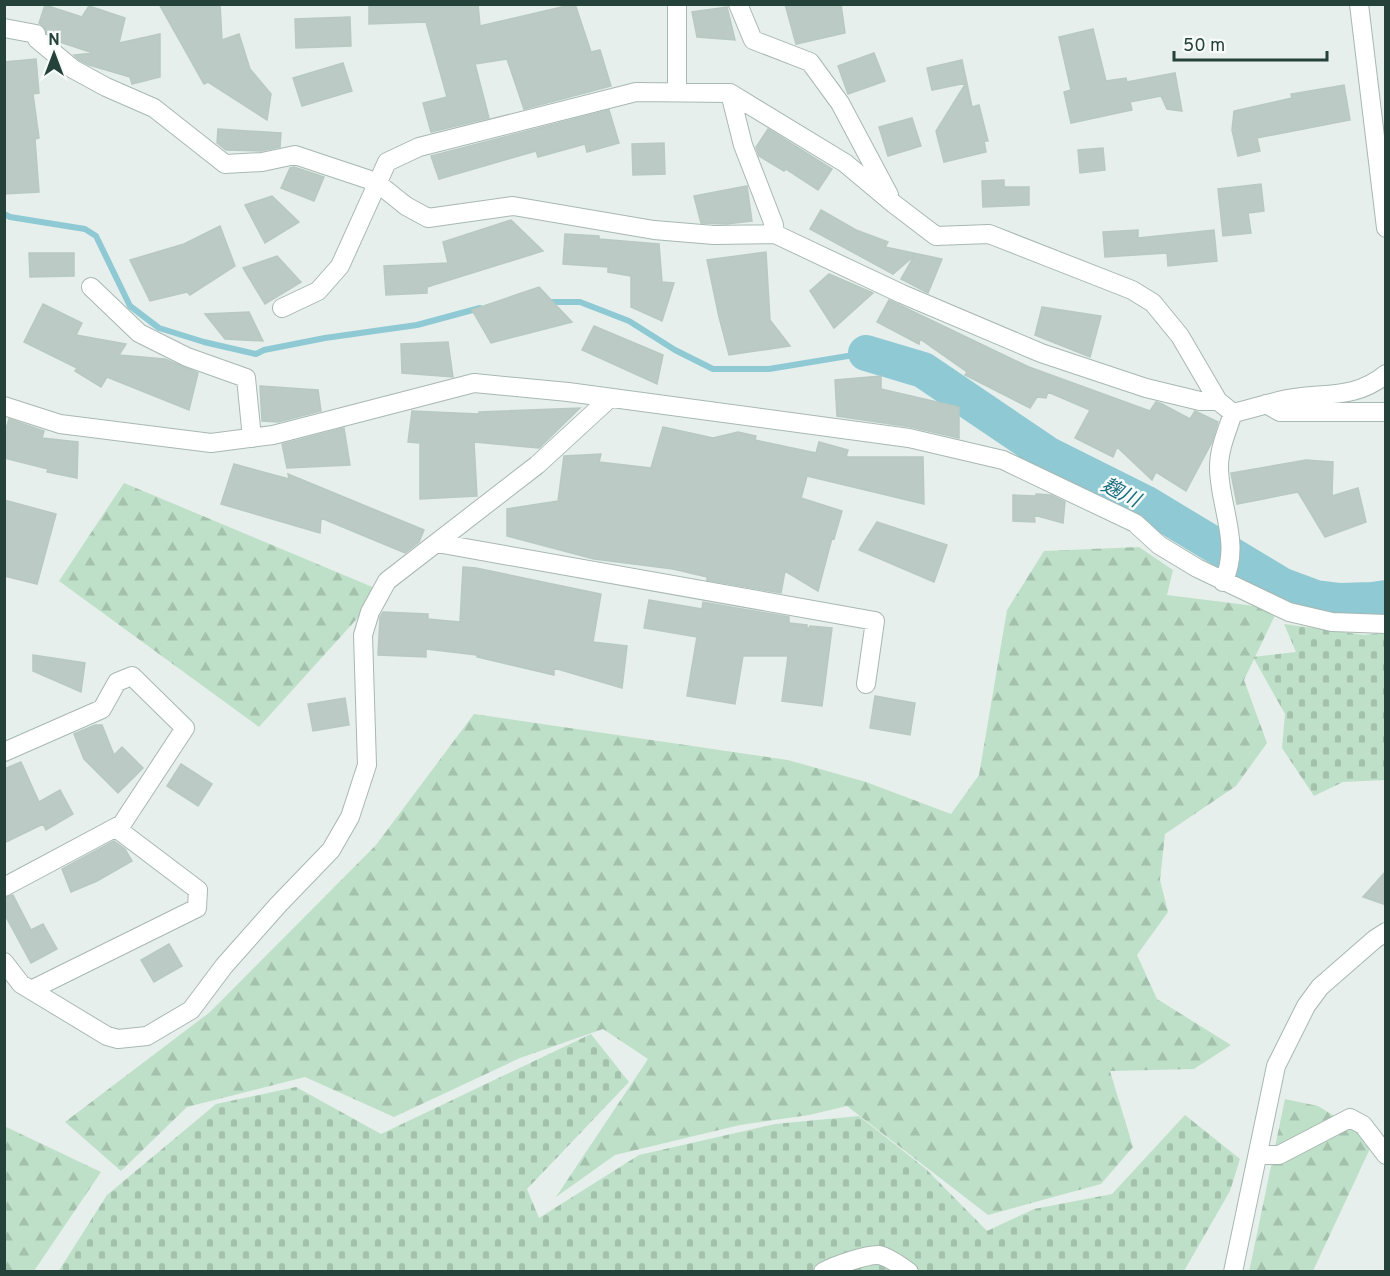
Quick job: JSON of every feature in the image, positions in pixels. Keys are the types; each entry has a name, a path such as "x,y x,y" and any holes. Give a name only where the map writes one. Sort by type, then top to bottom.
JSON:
{"street":[{"path":"677,4 677,92"},
{"path":"738,4 753,40 810,62 840,103 894,204"},
{"path":"1359,4 1386,228"},
{"path":"4,28 36,34 37,39 73,69 106,87 154,108 225,164 262,162 295,155 376,182 406,206 428,218 513,206 654,230 714,235 775,234 902,294 1041,353 1146,388 1200,401 1218,401"},
{"path":"282,308 318,291 340,266 387,162 419,147 636,92 730,93 845,163 936,236 989,234 1132,290 1153,303 1180,336 1218,401 1233,414"},
{"path":"730,93 743,145 774,225 775,234"},
{"path":"91,287 138,333 187,357 246,378 252,438"},
{"path":"1233,414 1289,399 1344,394 1374,384 1386,374"},
{"path":"4,406 60,424 211,443 273,435 474,383 610,398 909,438 1004,460 1135,523 1159,545 1289,612 1332,622 1386,624"},
{"path":"4,962 21,984 107,1036 118,1039 147,1036 191,1010 225,966 278,905 331,850 350,817 367,765 363,635 370,612 387,581 537,465 610,398"},
{"path":"1266,404 1280,412 1386,412"},
{"path":"1225,578 1231,542 1218,470 1219,453 1233,414"},
{"path":"437,543 875,621 866,684"},
{"path":"4,752 102,709 117,682 132,676 185,728 122,824 4,887"},
{"path":"31,990 197,908 198,890 116,828"},
{"path":"1233,1272 1276,1066 1306,1006 1320,987 1386,932"},
{"path":"1258,1155 1280,1155 1350,1118 1363,1125 1386,1155"},
{"path":"823,1272 834,1265 878,1255 899,1264 909,1272"}],"green space":[{"path":"124,483 382,591 259,727 59,581"},
{"path":"1139,547 1173,570 1167,595 1277,611 1244,680 1267,743 1236,786 1165,834 1160,880 1168,912 1137,955 1157,999 1231,1045 1194,1069 1110,1071 1133,1147 1101,1184 988,1215 847,1106 809,1115 740,1125 615,1155 556,1197 648,1059 603,1029 520,1058 394,1117 305,1077 187,1107 121,1171 65,1122 210,1012 376,845 474,714 788,760 866,782 951,814 979,775 1007,610 1044,551"},
{"path":"1284,624 1365,635 1385,632 1385,780 1343,782 1314,796 1282,748 1285,714 1253,657 1296,652"},
{"path":"591,1034 629,1082 527,1189 539,1218 639,1155 775,1124 859,1116 926,1169 987,1231 1034,1209 1112,1194 1185,1115 1240,1159 1230,1191 1184,1271 58,1272 107,1195 216,1104 296,1087 381,1134"},
{"path":"1285,1099 1318,1106 1374,1140 1313,1271 1249,1272"},
{"path":"4,1126 101,1172 34,1271 5,1271"}],"building":[{"path":"159,4 220,4 222,40 239,34 250,69 271,94 267,120 208,82 204,84"},
{"path":"369,4 478,4 480,26 575,4 591,52 600,50 611,86 524,109 507,59 475,64 489,118 431,132 423,103 447,97 426,22 369,24"},
{"path":"785,4 841,4 845,33 796,44"},
{"path":"45,5 82,17 89,6 125,18 119,43 160,34 160,77 132,84 130,77 79,60 74,55 93,53 57,41 47,33 39,23"},
{"path":"727,7 735,40 697,37 692,12"},
{"path":"350,17 351,46 296,48 295,19"},
{"path":"1093,29 1106,81 1126,78 1127,82 1175,73 1182,111 1167,109 1161,96 1130,102 1132,110 1071,123 1064,92 1071,90 1059,37"},
{"path":"874,53 885,81 848,94 838,66"},
{"path":"36,59 39,93 33,94 39,138 35,139 39,192 4,194 4,62"},
{"path":"962,60 972,107 979,105 988,141 984,141 986,152 944,162 936,131 966,83 932,90 927,68"},
{"path":"343,63 352,91 302,106 293,78"},
{"path":"1344,85 1350,120 1257,138 1260,151 1238,156 1232,130 1234,111 1292,98 1291,94"},
{"path":"609,110 619,143 587,152 585,144 538,157 536,151 439,179 431,156"},
{"path":"912,118 921,146 888,156 879,127"},
{"path":"218,129 281,133 280,147 261,151 226,150 217,143"},
{"path":"768,129 832,169 818,190 786,169 784,171 759,156 756,147"},
{"path":"664,143 665,174 633,175 632,144"},
{"path":"1103,148 1105,170 1080,173 1078,150"},
{"path":"294,167 324,177 314,201 281,188 290,168"},
{"path":"1004,180 1004,187 1029,187 1029,205 983,207 982,181"},
{"path":"1261,184 1264,211 1248,213 1251,233 1223,236 1218,189"},
{"path":"747,186 752,221 726,224 701,223 694,196"},
{"path":"272,196 299,222 265,243 245,205"},
{"path":"821,210 856,230 888,242 885,247 942,259 928,293 901,279 914,256 893,274 810,229"},
{"path":"511,220 543,251 427,287 427,293 386,295 384,266 448,263 443,242"},
{"path":"220,226 235,266 190,295 187,292 150,301 130,260 184,244"},
{"path":"1138,230 1138,238 1214,230 1217,261 1168,266 1167,253 1105,257 1103,232"},
{"path":"565,234 659,244 662,282 674,283 662,321 631,307 631,276 608,272 608,267 563,264"},
{"path":"766,252 770,320 790,346 729,355 707,260"},
{"path":"29,253 74,253 74,276 30,277"},
{"path":"277,256 301,282 265,304 243,268"},
{"path":"829,274 873,293 834,328 810,291"},
{"path":"539,287 572,322 491,343 472,310"},
{"path":"889,300 1029,367 1150,411 1156,402 1190,419 1195,411 1218,422 1212,442 1186,491 1156,472 1152,480 1117,447 1113,457 1075,438 1090,410 1048,392 1046,398 1037,397 1030,408 965,375 967,372 920,339 919,344 877,322"},
{"path":"43,304 82,323 76,335 126,344 119,355 165,359 198,373 189,410 107,377 101,387 75,371 77,368 24,342"},
{"path":"1042,307 1101,316 1090,357 1035,335"},
{"path":"249,312 263,341 225,339 205,314"},
{"path":"594,326 663,355 657,384 582,350"},
{"path":"448,342 453,377 402,373 401,344"},
{"path":"881,376 881,389 959,407 959,438 911,427 837,416 835,380"},
{"path":"260,386 318,390 321,411 278,422 262,421"},
{"path":"580,408 539,448 474,442 477,496 420,499 420,443 408,442 412,411 479,414 479,412"},
{"path":"9,419 44,431 42,438 78,442 77,478 47,472 48,469 4,458 4,436"},
{"path":"663,427 713,438 738,432 756,436 755,440 816,453 819,442 848,450 846,457 923,457 924,504 807,476 801,498 842,511 834,539 832,538 818,591 785,571 781,593 707,580 707,577 673,569 594,559 507,536 507,509 558,501 564,456 601,454 599,462 651,468"},
{"path":"344,428 350,465 287,468 282,444"},
{"path":"1306,460 1333,462 1332,496 1358,488 1366,522 1325,537 1298,492 1237,504 1231,473"},
{"path":"234,464 289,479 288,474 424,530 419,542 405,553 321,518 320,533 221,504"},
{"path":"1036,494 1051,495 1065,502 1063,523 1034,515 1035,522 1013,521 1013,495 1036,496"},
{"path":"4,500 56,514 37,584 4,576"},
{"path":"877,522 947,545 934,582 859,550"},
{"path":"463,567 601,594 593,642 627,646 622,688 554,668 554,675 477,657 477,655 426,649 426,657 378,655 380,617 383,612 428,614 428,619 460,622"},
{"path":"649,600 702,609 703,602 789,617 789,623 807,625 807,631 810,626 832,628 822,706 782,701 788,656 743,656 735,704 687,696 697,637 644,628"},
{"path":"33,655 85,663 81,692 33,671"},
{"path":"875,696 915,703 910,735 870,728"},
{"path":"345,698 349,725 313,731 308,704"},
{"path":"95,725 102,725 114,755 122,747 143,768 118,793 84,759 74,734"},
{"path":"21,762 39,802 60,790 73,814 46,830 43,824 4,843 4,769"},
{"path":"181,764 212,784 198,806 167,786"},
{"path":"114,841 125,849 132,861 97,881 71,892 62,869"},
{"path":"1386,871 1386,905 1363,897"},
{"path":"13,895 31,930 43,924 57,949 31,963 4,913 4,898"},
{"path":"169,944 182,966 154,982 141,960"}],"waterway":[{"path":"4,214 10,217 85,229 96,236 130,306 159,328 204,342 256,354 264,350 325,338 417,325 480,308"},
{"path":"547,302 580,302 629,321 675,350 713,369 769,369 866,353"},
{"name":"麹川","path":"866,353 923,370 1047,454 1145,503 1281,585 1316,598 1340,601 1386,598"}]}
